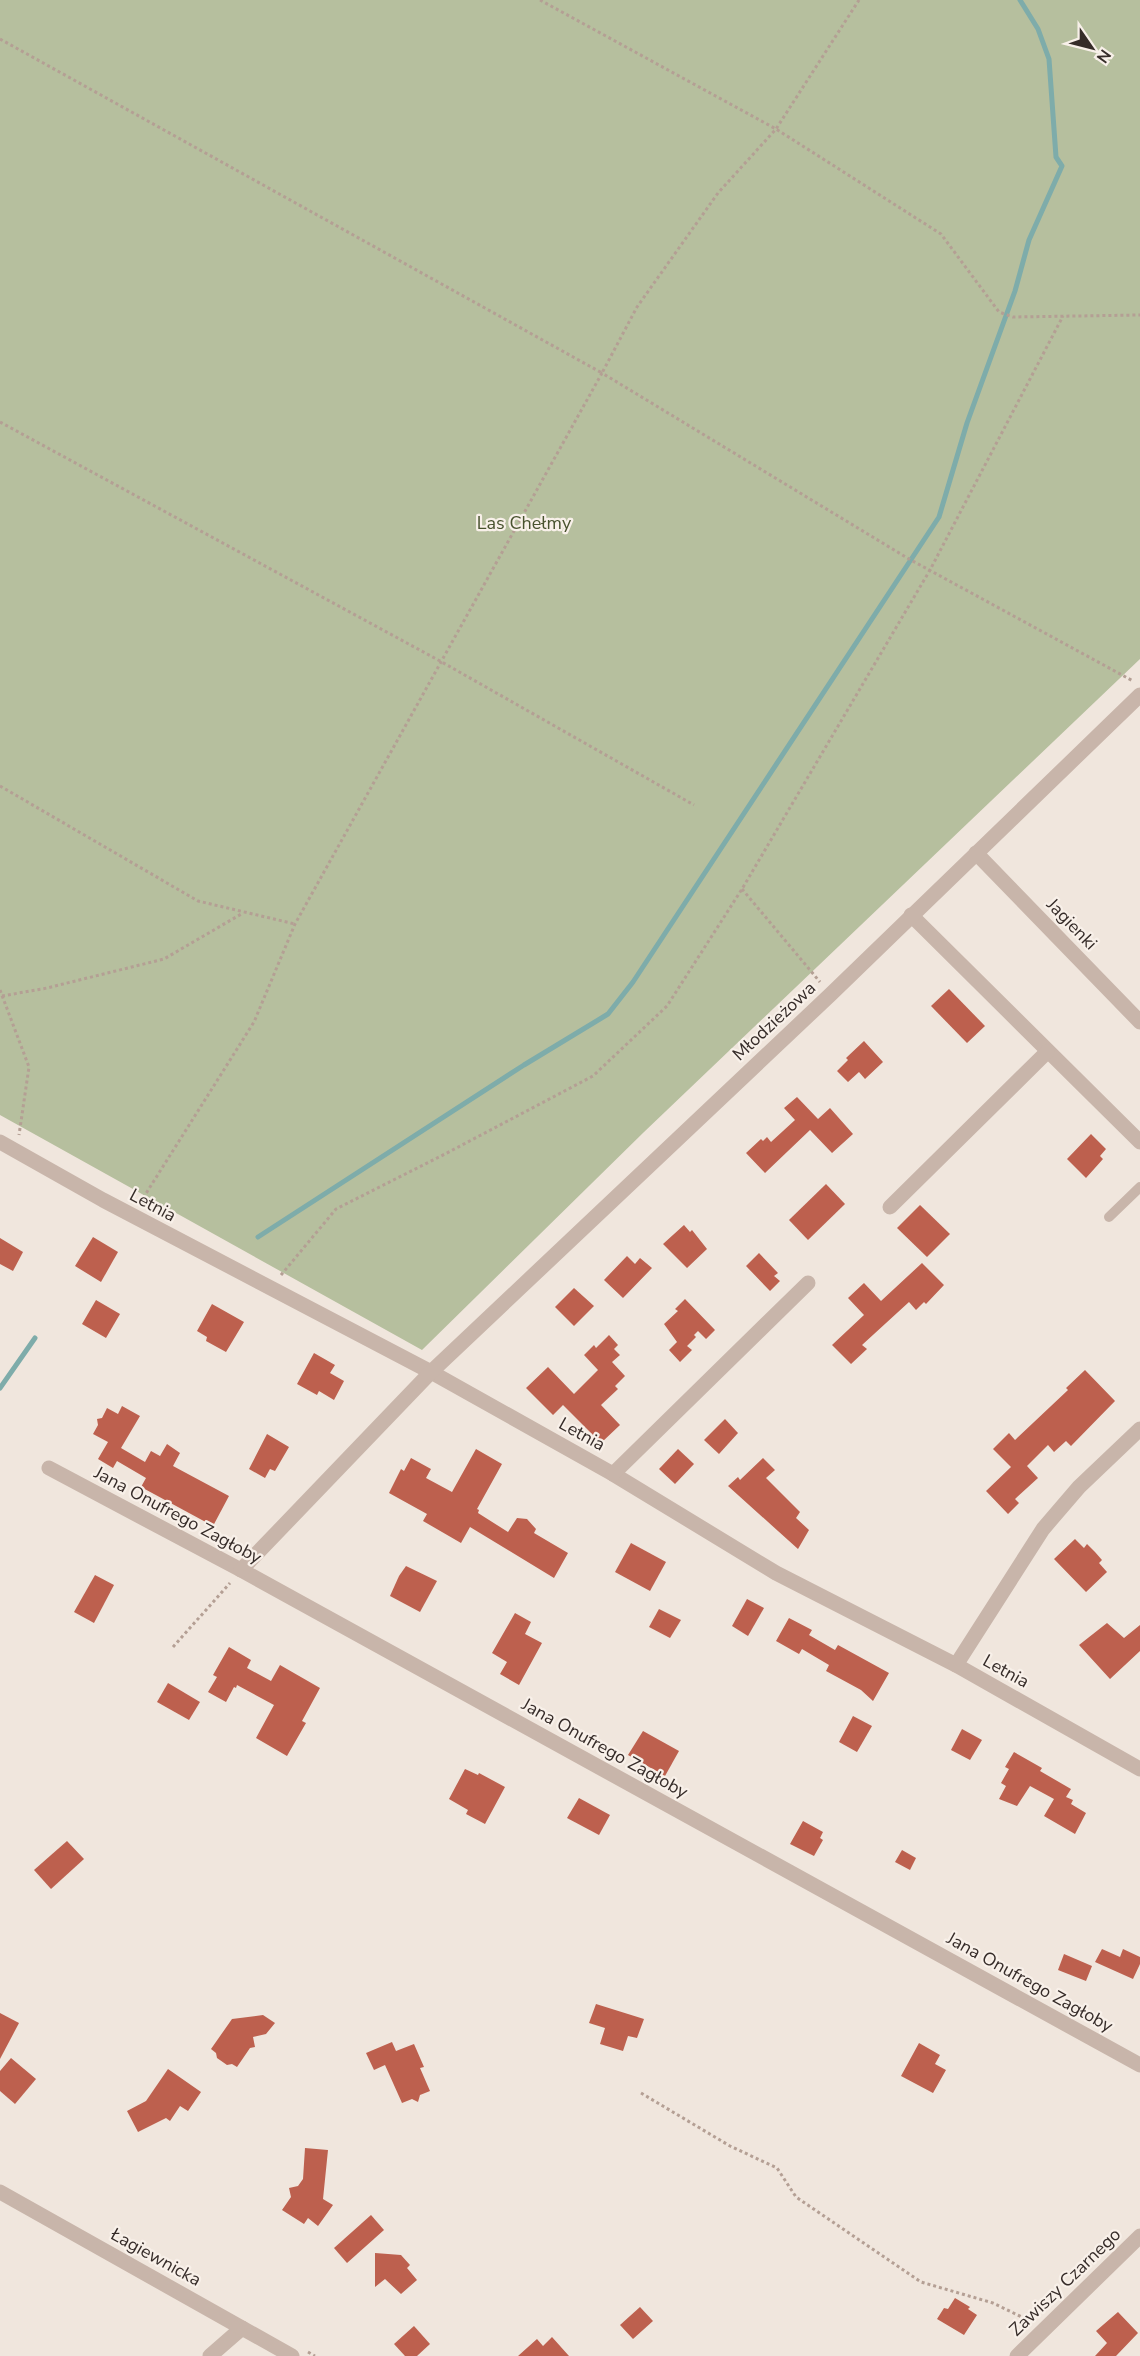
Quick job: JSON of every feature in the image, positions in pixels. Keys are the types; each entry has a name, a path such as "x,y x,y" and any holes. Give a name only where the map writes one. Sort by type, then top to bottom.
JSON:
{"street":[{"name":"Młodzieżowa","path":"241,1570 431,1371 830,994 1140,695"},
{"name":"Jagienki","path":"976,853 1140,1022"},
{"path":"911,915 1140,1142"},
{"path":"890,1207 1047,1052"},
{"name":"Letnia","path":"0,1142 270,1289 431,1371 613,1474 776,1573 956,1665 1140,1769"},
{"path":"613,1474 808,1283"},
{"path":"956,1665 1043,1529 1079,1487 1140,1429"},
{"name":"Jana Onufrego Zagłoby","path":"49,1468 241,1570 1140,2065"},
{"name":"Łagiewnicka","path":"0,2192 292,2356"},
{"name":"Zawiszy Czarnego","path":"1017,2356 1140,2236"},
{"path":"210,2356 242,2328"}],"lane":[{"path":"1109,1217 1140,1187"}],"path":[{"path":"540,0 776,129 941,234 999,312 1013,317 1140,315"},
{"path":"132,1215 254,1022 295,924 637,307 717,193 776,129 859,0"},
{"path":"0,39 602,372 930,570 1140,683"},
{"path":"270,1289 336,1209 593,1076 667,1006 742,889 930,570 1063,316"},
{"path":"0,422 440,661 694,805"},
{"path":"0,786 198,901 295,924"},
{"path":"742,889 830,994"},
{"path":"2,996 48,988 164,959 245,912"},
{"path":"0,990 29,1067 16,1151"},
{"path":"173,1647 241,1570"},
{"path":"641,2092 730,2146 777,2168 796,2197 921,2282 993,2303 1034,2323"}],"green space":[{"name":"Las Chełmy","path":"0,0 1140,0 1140,659 644,1132 422,1350 0,1115"}],"building":[{"path":"949,989 985,1026 967,1043 931,1006"},
{"path":"864,1041 883,1062 865,1079 859,1072 848,1082 837,1071 848,1060 846,1058"},
{"path":"797,1097 818,1119 830,1108 853,1134 832,1153 810,1130 765,1173 746,1153 761,1139 763,1141 767,1137 771,1142 795,1120 784,1108"},
{"path":"1091,1134 1106,1149 1100,1156 1103,1159 1086,1178 1067,1159"},
{"path":"826,1184 845,1204 808,1240 789,1220"},
{"path":"920,1205 950,1234 927,1257 897,1228"},
{"path":"684,1225 690,1232 692,1230 707,1249 687,1268 663,1244"},
{"path":"93,1237 118,1252 101,1282 75,1266"},
{"path":"0,1238 23,1252 13,1271 0,1264"},
{"path":"759,1253 778,1273 774,1276 780,1281 770,1291 746,1266"},
{"path":"627,1256 635,1264 640,1258 652,1268 623,1298 604,1280"},
{"path":"922,1263 944,1285 926,1304 924,1302 916,1310 909,1302 862,1345 867,1349 851,1364 832,1345 864,1315 848,1298 864,1283 881,1301"},
{"path":"574,1288 594,1306 574,1326 555,1307"},
{"path":"685,1299 715,1330 706,1339 698,1331 694,1335 696,1337 687,1346 692,1350 680,1362 669,1350 677,1342 664,1324 678,1311 675,1309"},
{"path":"96,1300 120,1314 106,1338 82,1324"},
{"path":"212,1304 244,1322 226,1352 206,1341 207,1337 197,1331"},
{"path":"609,1335 618,1345 614,1349 620,1355 612,1362 625,1376 615,1386 618,1389 601,1405 620,1425 601,1443 563,1405 553,1415 526,1388 548,1367 574,1394 598,1370 584,1355 594,1345 596,1348"},
{"path":"314,1353 335,1365 330,1373 344,1381 334,1400 319,1391 317,1395 297,1384"},
{"path":"1085,1370 1115,1401 1071,1446 1066,1441 1054,1452 1048,1445 1027,1466 1038,1478 1015,1499 1019,1503 1008,1514 986,1491 1011,1467 993,1449 1009,1433 1015,1440 1068,1390 1066,1388"},
{"path":"122,1406 140,1416 121,1448 145,1462 151,1451 160,1456 167,1444 180,1453 173,1466 229,1496 213,1526 141,1487 146,1478 117,1461 113,1468 98,1459 108,1442 93,1434 98,1425 97,1419 102,1418 107,1408 118,1414"},
{"path":"725,1419 738,1433 719,1454 704,1440"},
{"path":"267,1434 289,1447 275,1471 270,1469 265,1478 249,1469"},
{"path":"476,1449 502,1464 477,1509 478,1513 508,1532 517,1518 527,1519 536,1529 534,1533 568,1553 554,1578 470,1527 461,1543 423,1521 427,1514 389,1493 401,1469 404,1471 411,1458 431,1469 426,1478 452,1492"},
{"path":"678,1449 694,1464 675,1484 659,1469"},
{"path":"763,1458 775,1470 766,1478 800,1512 796,1518 809,1530 798,1549 728,1486 738,1477 740,1480"},
{"path":"1075,1539 1084,1548 1087,1544 1095,1552 1102,1560 1099,1563 1107,1572 1086,1592 1054,1559"},
{"path":"631,1543 666,1562 650,1591 615,1572"},
{"path":"406,1566 437,1581 420,1612 390,1596"},
{"path":"95,1575 114,1585 94,1623 74,1612"},
{"path":"747,1599 764,1608 748,1636 732,1626"},
{"path":"659,1609 681,1620 670,1638 649,1627"},
{"path":"515,1613 531,1622 525,1634 542,1643 519,1685 500,1674 507,1662 492,1653"},
{"path":"789,1618 812,1630 809,1635 835,1650 838,1645 889,1673 873,1701 861,1690 826,1671 829,1665 802,1649 799,1654 776,1641"},
{"path":"1107,1623 1124,1638 1140,1625 1140,1651 1110,1679 1079,1645"},
{"path":"229,1647 251,1660 247,1668 271,1681 280,1665 320,1688 302,1721 306,1723 287,1756 256,1738 274,1705 237,1685 226,1702 208,1692 217,1677 213,1675"},
{"path":"168,1683 200,1702 189,1720 157,1702"},
{"path":"853,1716 872,1726 857,1752 839,1742"},
{"path":"962,1729 982,1740 970,1760 951,1750"},
{"path":"643,1731 679,1751 665,1776 628,1755"},
{"path":"1014,1752 1042,1768 1040,1771 1071,1789 1066,1797 1073,1800 1071,1804 1086,1813 1075,1834 1044,1816 1054,1799 1030,1786 1017,1806 999,1799 1006,1786 1001,1783 1009,1769 1005,1767"},
{"path":"465,1769 478,1775 479,1773 505,1787 485,1824 466,1814 468,1810 449,1799"},
{"path":"579,1798 610,1815 599,1835 567,1818"},
{"path":"803,1821 823,1832 820,1838 823,1840 814,1856 790,1844"},
{"path":"67,1841 84,1859 51,1889 34,1870"},
{"path":"902,1850 916,1858 910,1870 895,1862"},
{"path":"1102,1949 1120,1957 1123,1949 1140,1957 1140,1964 1133,1979 1095,1962"},
{"path":"1064,1954 1092,1966 1086,1981 1058,1970"},
{"path":"596,2004 644,2019 637,2038 628,2036 623,2051 600,2044 605,2028 589,2023"},
{"path":"0,2013 19,2023 0,2059"},
{"path":"263,2015 275,2023 266,2034 253,2037 255,2047 250,2048 237,2067 232,2064 227,2065 217,2058 216,2053 211,2049 232,2019"},
{"path":"392,2042 396,2051 414,2044 424,2067 420,2068 430,2091 420,2095 418,2102 412,2099 402,2103 385,2065 374,2070 366,2053"},
{"path":"919,2043 940,2055 935,2064 946,2070 933,2093 901,2076"},
{"path":"11,2058 36,2079 15,2104 0,2091 0,2071"},
{"path":"168,2069 201,2092 188,2111 180,2106 170,2121 166,2118 138,2132 127,2111 146,2101"},
{"path":"305,2148 328,2150 323,2199 333,2205 318,2226 308,2218 304,2224 282,2210 291,2197 289,2188 298,2186 303,2179"},
{"path":"371,2215 384,2230 347,2263 334,2248"},
{"path":"375,2253 401,2255 410,2265 407,2268 417,2280 401,2294 385,2279 375,2287"},
{"path":"955,2298 970,2307 968,2309 977,2315 964,2335 937,2319 944,2308 948,2309"},
{"path":"640,2307 653,2321 633,2339 620,2325"},
{"path":"1118,2312 1138,2333 1116,2356 1095,2356 1107,2343 1096,2331"},
{"path":"414,2326 430,2344 417,2356 405,2356 394,2344"},
{"path":"552,2337 569,2356 518,2356 537,2339 543,2346"}],"waterway":[{"path":"258,1237 524,1065 608,1014 633,982 939,517 967,423 1015,291 1029,240 1062,166 1056,157 1049,59 1038,29 1020,0"},
{"path":"0,1388 35,1338"}]}
